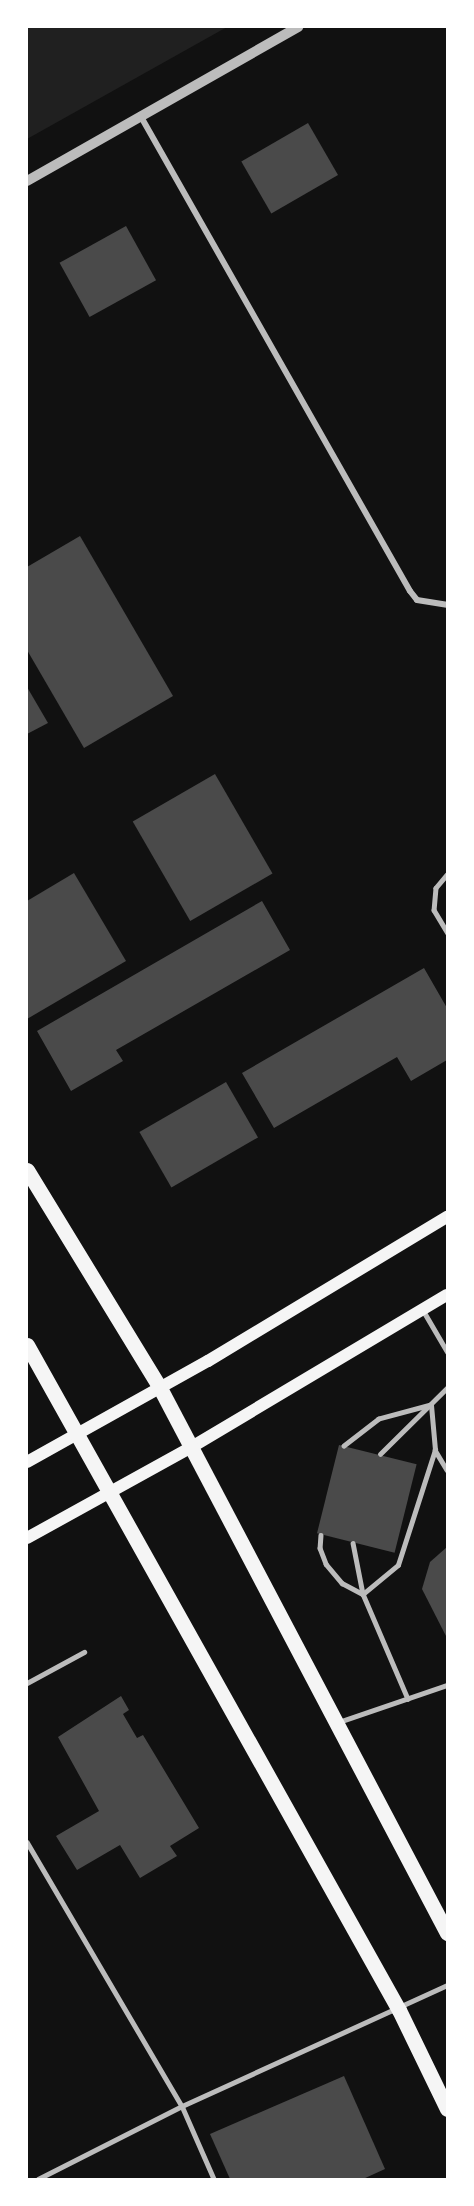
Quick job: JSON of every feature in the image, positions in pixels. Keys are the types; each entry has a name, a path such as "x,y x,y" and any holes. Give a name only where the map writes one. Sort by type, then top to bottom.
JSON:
{"main road":[{"path":"27,1170 160,1388 447,1933"},
{"path":"27,1462 80,1435 447,1217"},
{"path":"27,1538 190,1448 447,1295"},
{"path":"27,1345 80,1435 399,2010 447,2109"}],"street":[{"path":"27,181 298,27"},
{"path":"140,115 410,591 417,600 447,605"}],"lane":[{"path":"447,875 436,888 434,910 447,932"},
{"path":"423,1310 447,1351"},
{"path":"380,1454 399,1432 447,1388"},
{"path":"344,1446 379,1419 431,1405"},
{"path":"363,1594 398,1564 435,1450 431,1405"},
{"path":"435,1450 447,1470"},
{"path":"321,1535 320,1548 326,1564 342,1583 363,1594"},
{"path":"353,1543 363,1594 408,1699"},
{"path":"27,1683 84,1652"},
{"path":"337,1722 447,1685"},
{"path":"27,1842 182,2106 214,2179"},
{"path":"38,2179 182,2106 399,2010 447,1985"}],"shaded area":[{"path":"27,27 227,27 27,139"}],"building":[{"path":"308,123 338,175 271,213 241,162"},
{"path":"126,226 156,280 90,317 60,263"},
{"path":"80,536 173,696 84,748 27,650 27,567"},
{"path":"27,687 48,723 27,734"},
{"path":"215,774 272,874 190,921 133,822"},
{"path":"74,873 126,961 27,1019 27,901"},
{"path":"262,901 290,950 116,1050 123,1061 71,1091 37,1031"},
{"path":"424,968 447,1008 447,1060 411,1081 397,1057 274,1128 242,1073"},
{"path":"226,1082 258,1137 171,1187 139,1132"},
{"path":"339,1445 417,1464 395,1553 317,1533"},
{"path":"447,1547 447,1638 422,1589 430,1562"},
{"path":"121,1696 129,1710 123,1714 137,1738 143,1735 199,1828 170,1846 177,1856 140,1878 120,1845 77,1870 56,1836 99,1811 58,1737"},
{"path":"344,2076 385,2169 363,2179 230,2179 210,2134"}]}
